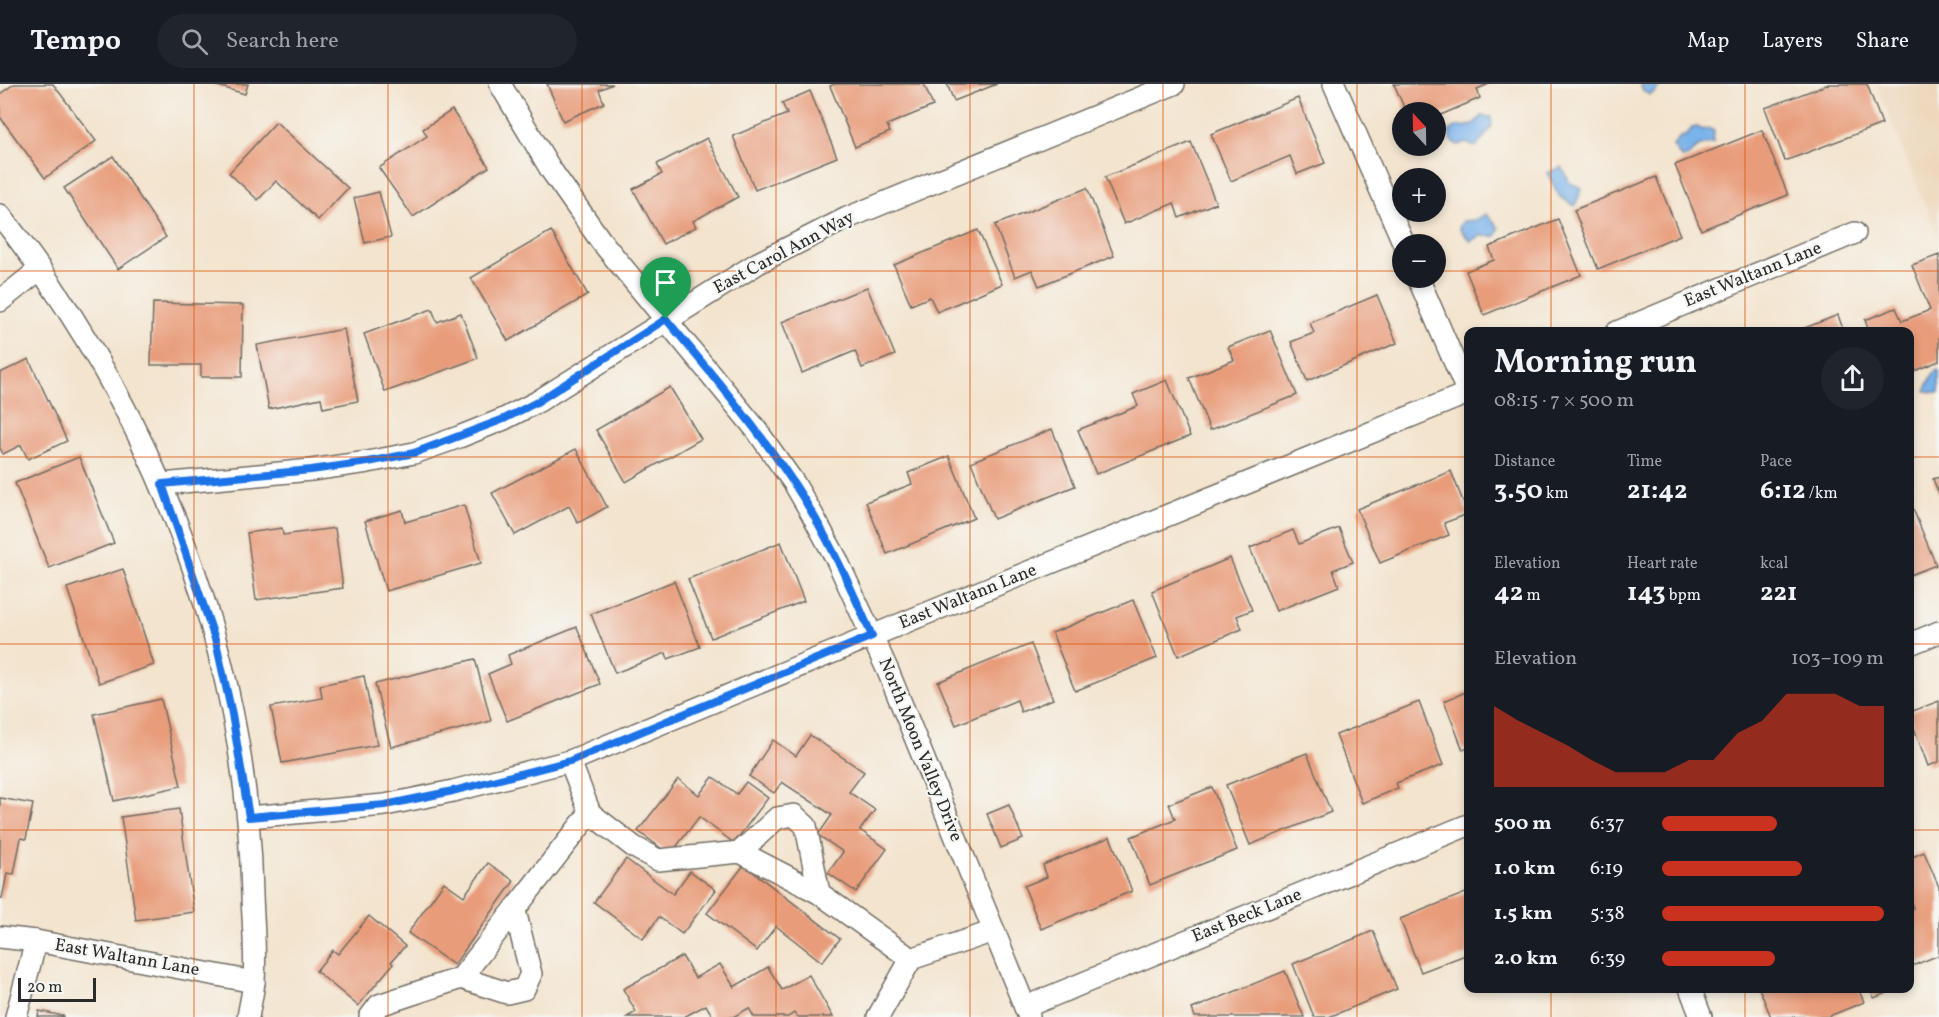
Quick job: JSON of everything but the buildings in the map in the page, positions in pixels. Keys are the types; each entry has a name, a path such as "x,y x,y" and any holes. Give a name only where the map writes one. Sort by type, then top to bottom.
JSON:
{"street":[{"name":"North Moon Valley Drive","path":"500,84 551,170 601,241 755,428 794,483 836,558 872,636 1027,1012"},
{"name":"East Carol Ann Way","path":"162,484 311,470 368,462 414,453 504,419 537,402 758,263 847,218 1174,84"},
{"path":"1334,84 1400,234"},
{"path":"0,215 40,269 95,352 129,415 162,484 216,642 232,714 249,817 254,982 248,1017"},
{"name":"East Waltann Lane","path":"1629,327 1856,233"},
{"path":"0,301 40,269"},
{"path":"1422,288 1464,384"},
{"name":"East Waltann Lane","path":"249,817 385,805 453,791 570,761 1464,395"},
{"path":"1914,642 1939,632"},
{"path":"570,761 590,813 634,847 658,860 740,852 819,893 911,959"},
{"path":"370,1017 379,1005 461,978 590,813"},
{"path":"740,852 777,818 794,815 806,826 819,893"},
{"name":"East Beck Lane","path":"1027,1012 1464,827"},
{"path":"461,978 507,993 524,989 531,974 515,910"},
{"path":"878,1017 911,959 994,931"},
{"name":"East Waltann Lane","path":"0,937 36,941 254,982"},
{"path":"16,1017 36,941"},
{"path":"1692,993 1701,1017"}],"shaded area":[{"path":"1876,84 1939,84 1939,239"}],"water":[{"path":"1661,84 1650,95 1643,91 1640,85"},
{"path":"1483,116 1491,117 1492,126 1475,147 1466,143 1458,145 1451,141 1449,132 1452,129 1471,125"},
{"path":"1692,128 1714,131 1713,143 1698,147 1689,156 1681,158 1673,146 1680,137 1686,136"},
{"path":"1562,167 1570,183 1582,188 1575,206 1560,197 1547,173"},
{"path":"1486,214 1499,228 1496,236 1480,236 1470,241 1459,228 1463,221 1476,220"},
{"path":"1939,370 1939,393 1925,391 1934,372"}],"route":[{"path":"666,319 755,428 794,483 836,558 872,636 570,761 453,791 385,805 249,817 232,714 216,642 162,484 311,470 414,453 504,419 537,402 666,319"}]}
